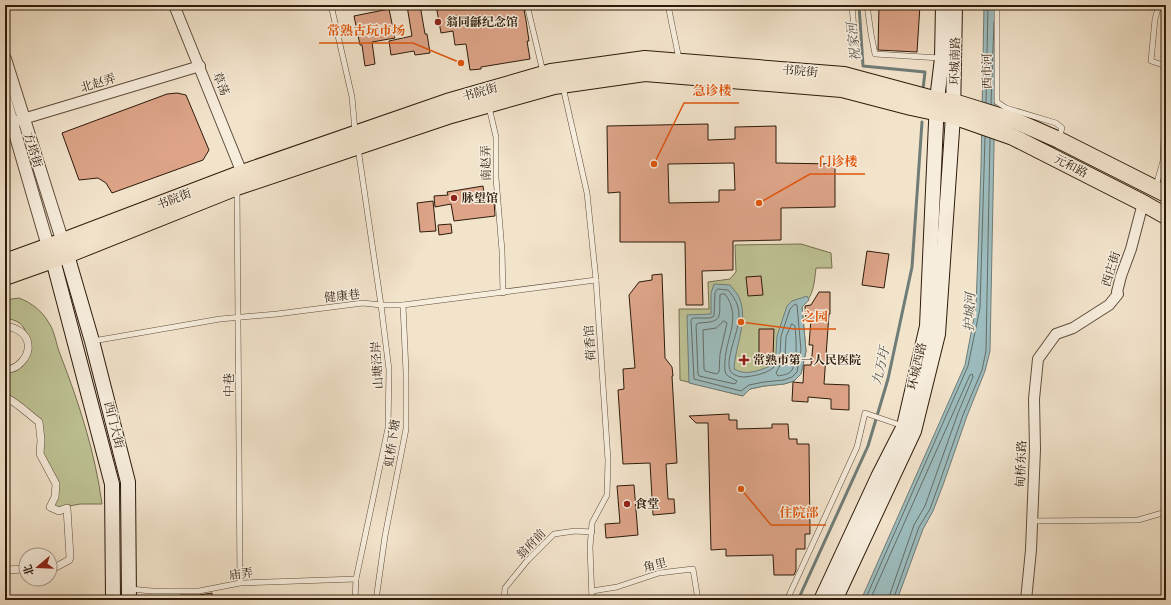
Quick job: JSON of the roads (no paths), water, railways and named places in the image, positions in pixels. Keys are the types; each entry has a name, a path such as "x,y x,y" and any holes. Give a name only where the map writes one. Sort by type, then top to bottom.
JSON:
{"main road":[{"name":"环城南路","path":"943,5 954,109"},
{"name":"环城南路","path":"937,106 948,58 955,5"},
{"name":"书院街","path":"357,141 447,102 544,74 645,58 844,75 937,106 954,109 1015,130"},
{"name":"书院街","path":"5,277 58,251 240,180 357,141 562,84 645,73 842,89 911,107 937,106"},
{"name":"环城西路","path":"821,600 875,484 909,428 927,326 937,106"},
{"name":"环城西路","path":"835,600 909,428 938,334 954,109"},
{"name":"元和路","path":"1015,130 1059,140 1160,191"},
{"name":"元和路","path":"1015,130 1166,216"},
{"name":"书院街","path":"5,262 58,251"},
{"name":"西门大街","path":"58,251 92,341 128,482 129,594"},
{"name":"西门大街","path":"58,251 112,484 113,600"}],"street":[{"name":"草荡","path":"174,5 200,66 240,180"},
{"name":"方塔街","path":"5,59 13,122"},
{"name":"北赵弄","path":"13,122 200,66"},
{"name":"方塔街","path":"5,99 58,251"},
{"name":"西庄街","path":"1056,334 1073,328 1109,305 1118,294 1117,292 1121,276 1131,249 1143,203"},
{"path":"5,326 13,327 24,335 28,344 27,352 22,361 16,367 5,369"},
{"name":"甸桥东路","path":"1026,600 1031,550 1035,449 1034,399 1038,359 1056,334"},
{"path":"5,396 16,403 38,422 41,440 40,454 56,484 55,497 50,507 59,511 67,508 70,557 69,560 58,565"},
{"path":"5,570 18,570"}],"lane":[{"name":"山塘泾岸","path":"331,5 352,97 389,370 388,428 356,579 355,600"},
{"path":"527,5 544,74"},
{"path":"668,5 680,62"},
{"path":"852,5 856,54"},
{"path":"867,5 875,54 948,58"},
{"name":"西市河","path":"997,5 997,102 1006,108 1056,123 1062,128 1059,140"},
{"path":"1159,5 1155,19 1151,61 1166,66"},
{"name":"荷香馆","path":"562,84 587,193 596,280 608,460 607,494 592,523 590,547 592,600"},
{"path":"1160,191 1163,161 1166,89"},
{"name":"南赵弄","path":"489,104 496,138 503,293"},
{"name":"中巷","path":"240,180 238,318 240,583"},
{"name":"健康巷","path":"92,341 220,319 277,314 363,303 403,305 596,280"},
{"name":"虹桥下塘","path":"376,600 385,536 406,429 406,372 403,305"},
{"path":"787,600 857,446 865,413 909,428"},
{"path":"1032,521 1138,520 1166,512"},
{"name":"翁府前","path":"504,600 506,588 527,561 554,534 575,530 592,532"},
{"name":"角里","path":"592,590 617,587 659,573 693,569 698,600"},
{"name":"庙弄","path":"129,594 152,591 199,591 240,583 356,579"}],"water":[{"path":"984,5 998,5 990,351 985,371 967,416 943,485 933,511 923,529 897,600 861,600 965,365 976,307 981,168"},
{"path":"714,284 730,285 739,297 742,306 743,315 741,333 734,369 743,372 756,371 770,366 776,353 777,336 787,306 792,301 807,296 809,300 802,307 806,351 801,374 794,381 750,389 743,396 689,383 687,315 711,314 711,293"}],"waterway":[{"name":"祝家河","path":"859,5 863,66 925,72 923,89"},
{"name":"九万圩","path":"798,600 868,446 888,379 912,267 922,122"}],"place":[{"name":"翁同龢纪念馆","path":"438,22"},
{"name":"常熟古玩市场","path":"461,63"},
{"name":"急诊楼","path":"654,164"},
{"name":"脉望馆","path":"454,198"},
{"name":"门诊楼","path":"759,203"},
{"name":"之园","path":"741,322"},
{"name":"常熟市第一人民医院","path":"744,360"},
{"name":"住院部","path":"741,489"},
{"name":"食堂","path":"627,504"}],"water label":[{"name":"护城河","path":"969,312"}]}
